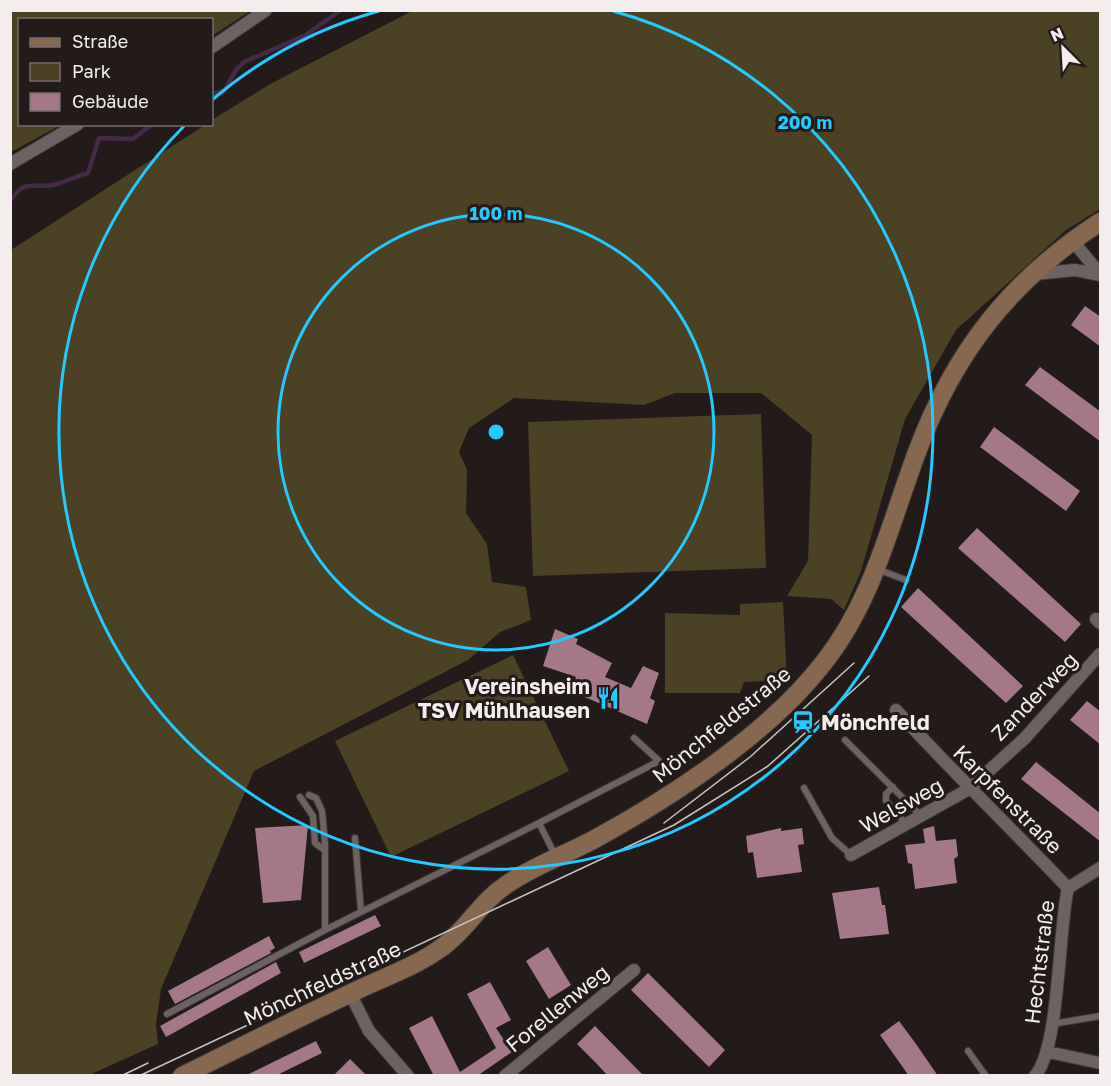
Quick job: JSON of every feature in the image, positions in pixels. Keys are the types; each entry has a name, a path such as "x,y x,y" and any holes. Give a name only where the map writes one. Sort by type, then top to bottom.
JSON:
{"main road":[{"name":"Mönchfeldstraße","path":"182,1076 350,993 419,962 442,947 506,885 671,795 794,697 812,678 844,634 876,569 917,452 954,370 975,336 1006,299 1031,275 1072,240 1101,222"}],"street":[{"path":"213,46 266,10"},
{"path":"10,164 75,126"},
{"path":"1072,240 1101,274"},
{"path":"1031,275 1058,269 1101,274"},
{"name":"Zanderweg","path":"969,789 1025,738 1101,654"},
{"name":"Karpfenstraße","path":"896,710 969,789 981,797 1068,888"},
{"name":"Welsweg","path":"851,855 969,789"},
{"name":"Hechtstraße","path":"1035,1076 1048,1052 1062,912 1068,888 1101,868"},
{"name":"Forellenweg","path":"505,1076 634,970"},
{"path":"350,993 369,1031 408,1076"},
{"path":"1048,1052 1101,1063"}],"lane":[{"path":"876,569 906,580"},
{"path":"167,1014 361,911 659,761 634,738"},
{"path":"845,740 921,817"},
{"path":"892,787 886,794 886,801 907,825"},
{"path":"804,788 832,838 851,855"},
{"path":"309,795 316,798 322,811 325,930"},
{"path":"300,797 313,816 315,843 323,849"},
{"path":"539,823 557,858"},
{"path":"355,838 361,911"},
{"path":"1052,1024 1101,1016"},
{"path":"968,1051 986,1076"}],"green space":[{"path":"11,10 250,10 213,35 213,18 18,18 18,126 59,126 11,152"},
{"path":"412,11 1100,11 1100,209 1066,230 956,330 905,419 861,571 844,610 831,599 787,596 808,561 812,435 761,393 675,393 644,405 514,398 469,428 459,452 467,470 466,513 487,544 492,582 526,587 531,620 500,632 468,660 254,771 161,989 156,1024 158,1044 89,1075 11,1075 11,250 203,126 213,126 213,119 272,83"},
{"path":"761,414 766,568 533,576 528,422"},
{"path":"783,602 787,680 744,682 740,693 665,693 665,613 740,615 740,604"},
{"path":"513,655 569,771 391,857 335,741"}],"building":[{"path":"1085,306 1101,317 1101,347 1071,325"},
{"path":"1040,367 1101,412 1101,442 1025,385"},
{"path":"994,427 1080,491 1066,511 980,447"},
{"path":"977,528 1081,624 1065,642 958,548"},
{"path":"918,588 1023,686 1006,703 901,607"},
{"path":"555,629 578,639 576,644 612,663 605,677 631,688 643,666 659,673 650,698 655,701 647,724 571,691 576,677 543,666"},
{"path":"1087,701 1101,712 1101,745 1070,720"},
{"path":"1036,762 1101,814 1101,842 1021,779"},
{"path":"308,825 301,900 263,903 255,828"},
{"path":"934,826 936,841 956,839 958,856 954,859 957,883 915,889 912,864 908,863 905,845 925,843 923,829"},
{"path":"781,828 781,831 802,828 804,844 798,845 802,872 757,878 753,852 748,853 746,836"},
{"path":"879,887 882,905 885,905 889,934 840,939 832,893"},
{"path":"375,915 381,926 304,963 299,952"},
{"path":"269,936 275,948 270,951 271,953 175,1004 168,991"},
{"path":"548,947 571,985 549,999 526,961"},
{"path":"276,962 281,973 166,1037 160,1026"},
{"path":"648,973 725,1050 709,1067 631,990"},
{"path":"490,982 511,1020 496,1028 512,1052 477,1076 434,1076 409,1028 432,1016 460,1072 496,1048 467,994"},
{"path":"899,1021 938,1076 909,1076 880,1035"},
{"path":"595,1026 644,1076 608,1076 577,1044"},
{"path":"316,1041 322,1053 275,1076 245,1076"},
{"path":"350,1059 367,1076 333,1076"}],"waterway":[{"path":"213,94 224,91 236,70 244,62 304,36 341,10"},
{"path":"10,201 16,193 27,186 50,186 88,173 99,138 133,139 149,126"}],"tram line":[{"path":"664,823 750,757 854,663"},
{"path":"139,1076 674,825 768,766 869,676"},
{"path":"121,1076 148,1063"}],"place":[{"name":"Vereinsheim TSV Mühlhausen","path":"608,698"},
{"name":"Mönchfeld","path":"803,722"}]}
